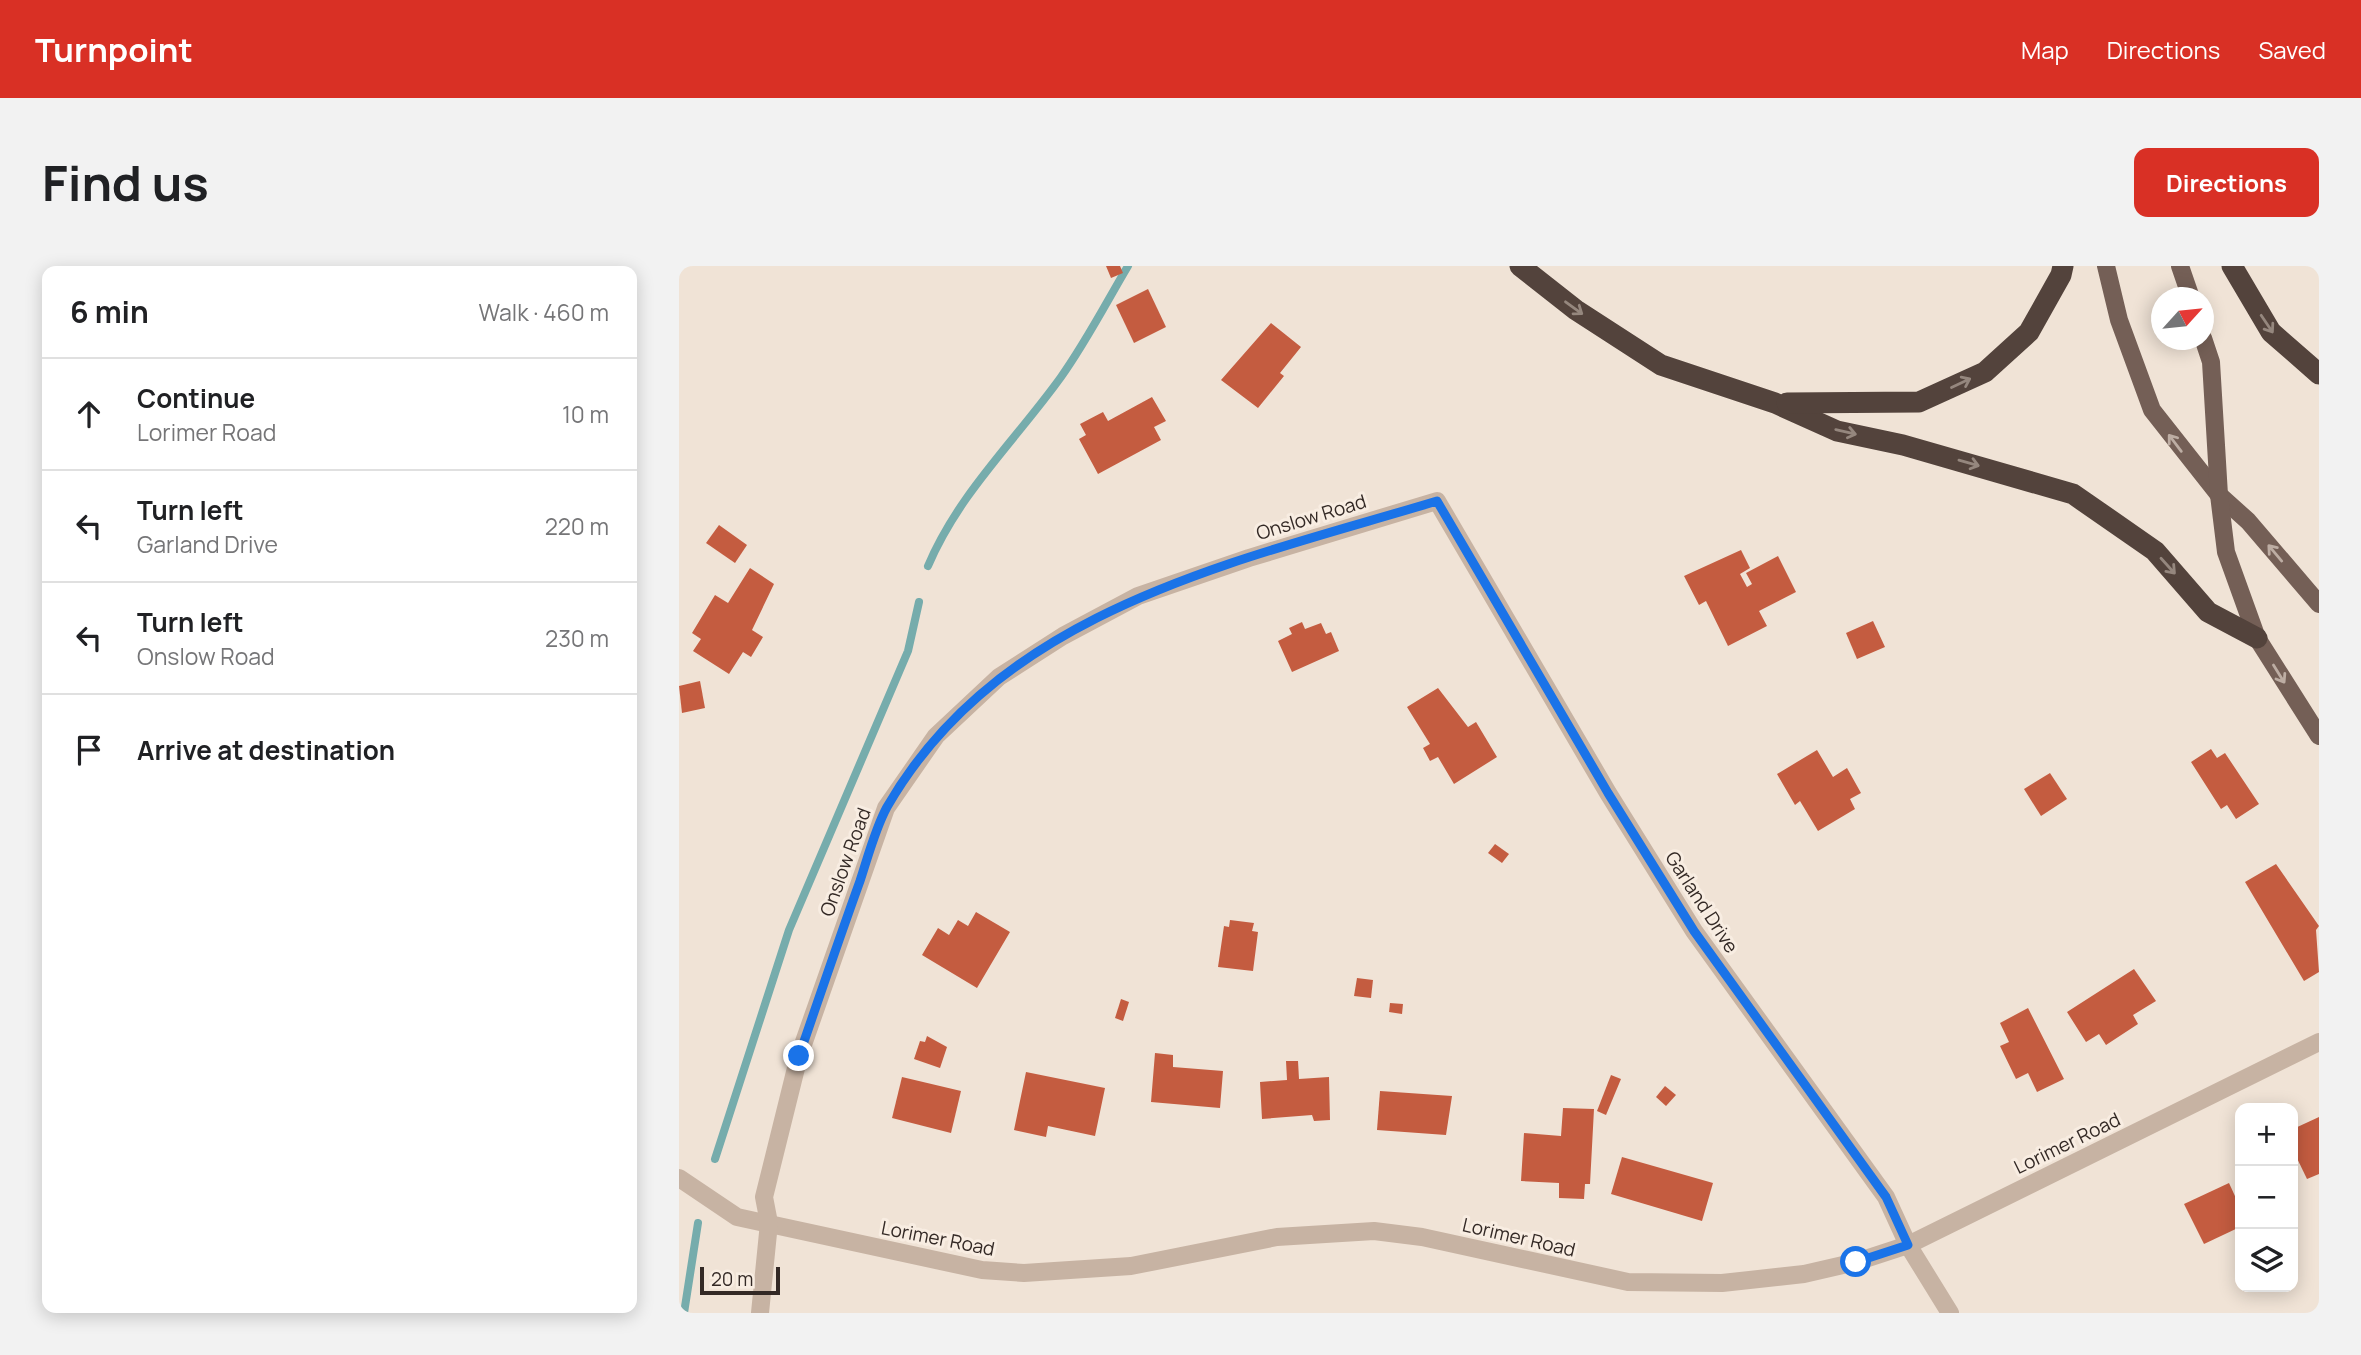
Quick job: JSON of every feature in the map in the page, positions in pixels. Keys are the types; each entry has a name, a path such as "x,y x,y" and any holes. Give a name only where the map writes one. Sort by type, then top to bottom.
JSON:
{"highway":[{"path":"1520,266 1576,310 1661,365 1775,403 1837,431 1903,444 2073,494 2155,551 2209,611 2257,638"},
{"path":"1775,403 1857,405 1919,402 1985,372 2029,332 2061,275 2063,266"},
{"path":"2232,266 2271,332 2319,374"}],"main road":[{"path":"2106,266 2119,320 2152,410 2219,495 2248,521 2319,604"},
{"path":"2179,266 2187,287"},
{"path":"2207,350 2211,362 2219,495 2226,552 2257,638 2319,736"}],"street":[{"name":"Onslow Road","path":"760,1313 769,1223 764,1197 799,1056 886,808 936,736 999,677 1063,636 1138,596 1249,558 1437,501"},
{"name":"Garland Drive","path":"1437,501 1608,793 1694,931 1886,1197 1908,1245 1950,1313"},
{"name":"Lorimer Road","path":"679,1178 737,1217 982,1270 1024,1273 1131,1266 1276,1237 1374,1231 1422,1237 1628,1282 1722,1283 1804,1274 1856,1262 1908,1245 2319,1042"}],"building":[{"path":"1106,266 1120,266 1123,273 1111,278"},
{"path":"1148,289 1166,327 1134,343 1116,305"},
{"path":"1271,323 1301,347 1280,373 1284,376 1258,408 1221,380"},
{"path":"1152,397 1166,421 1154,427 1161,440 1098,474 1079,439 1086,435 1080,424 1103,412 1108,421"},
{"path":"719,525 747,545 735,563 706,543"},
{"path":"1741,550 1750,568 1740,574 1747,587 1752,584 1746,573 1778,556 1796,592 1759,611 1767,626 1728,646 1706,601 1699,605 1684,576"},
{"path":"750,568 774,584 752,630 763,637 751,657 743,652 729,674 693,651 701,639 692,633 715,595 728,603"},
{"path":"1873,621 1885,647 1857,659 1846,633"},
{"path":"1302,622 1305,629 1321,623 1326,634 1331,632 1339,651 1292,672 1278,641 1292,634 1289,628"},
{"path":"700,681 705,708 682,713 679,686"},
{"path":"1438,688 1468,727 1476,722 1497,757 1454,784 1438,757 1430,761 1423,748 1430,744 1407,707"},
{"path":"2211,749 2217,758 2225,753 2259,804 2236,819 2227,805 2221,809 2191,762"},
{"path":"1817,750 1833,777 1847,768 1861,793 1850,799 1855,809 1818,831 1800,801 1795,805 1777,774"},
{"path":"2050,773 2067,799 2041,816 2024,789"},
{"path":"1495,844 1509,854 1502,863 1488,853"},
{"path":"2276,864 2319,926 2316,930 2319,972 2304,981 2245,882"},
{"path":"976,912 1010,932 977,988 922,955 938,928 949,935 958,920 968,926"},
{"path":"1230,920 1254,923 1252,931 1258,932 1253,971 1218,967 1224,926 1229,927"},
{"path":"2134,969 2156,1001 2133,1015 2138,1024 2106,1045 2099,1034 2086,1042 2067,1012"},
{"path":"1357,978 1373,980 1371,998 1354,996"},
{"path":"1121,999 1129,1002 1123,1021 1115,1018"},
{"path":"1390,1003 1403,1004 1402,1014 1389,1012"},
{"path":"2028,1008 2064,1079 2037,1092 2028,1073 2016,1079 2000,1046 2009,1042 2000,1023"},
{"path":"927,1036 947,1047 940,1068 914,1059 920,1041 925,1042"},
{"path":"1155,1053 1173,1055 1173,1067 1223,1071 1220,1108 1151,1102"},
{"path":"1286,1061 1298,1061 1299,1079 1329,1077 1330,1120 1314,1121 1312,1115 1262,1119 1260,1082 1287,1080"},
{"path":"1026,1072 1105,1088 1095,1136 1048,1126 1046,1137 1014,1130"},
{"path":"1611,1075 1621,1079 1606,1115 1597,1111"},
{"path":"902,1077 961,1091 951,1133 892,1118"},
{"path":"1665,1086 1676,1095 1666,1106 1656,1097"},
{"path":"1380,1091 1452,1096 1446,1135 1377,1130"},
{"path":"1563,1108 1594,1109 1590,1184 1585,1184 1584,1199 1559,1198 1559,1183 1521,1181 1524,1133 1561,1136"},
{"path":"2319,1117 2319,1174 2307,1179 2298,1160 2298,1127"},
{"path":"1622,1157 1713,1183 1702,1221 1611,1194"},
{"path":"2229,1183 2235,1196 2235,1229 2204,1244 2184,1204"}],"waterway":[{"path":"928,566 955,515 1070,364 1128,266"},
{"path":"715,1159 789,930 908,651 919,602"},
{"path":"684,1313 698,1223"}],"route":[{"path":"799,1056 886,808 936,736 999,677 1063,636 1138,596 1249,558 1437,501 1608,793 1694,931 1886,1197 1908,1245 1856,1262"}]}
